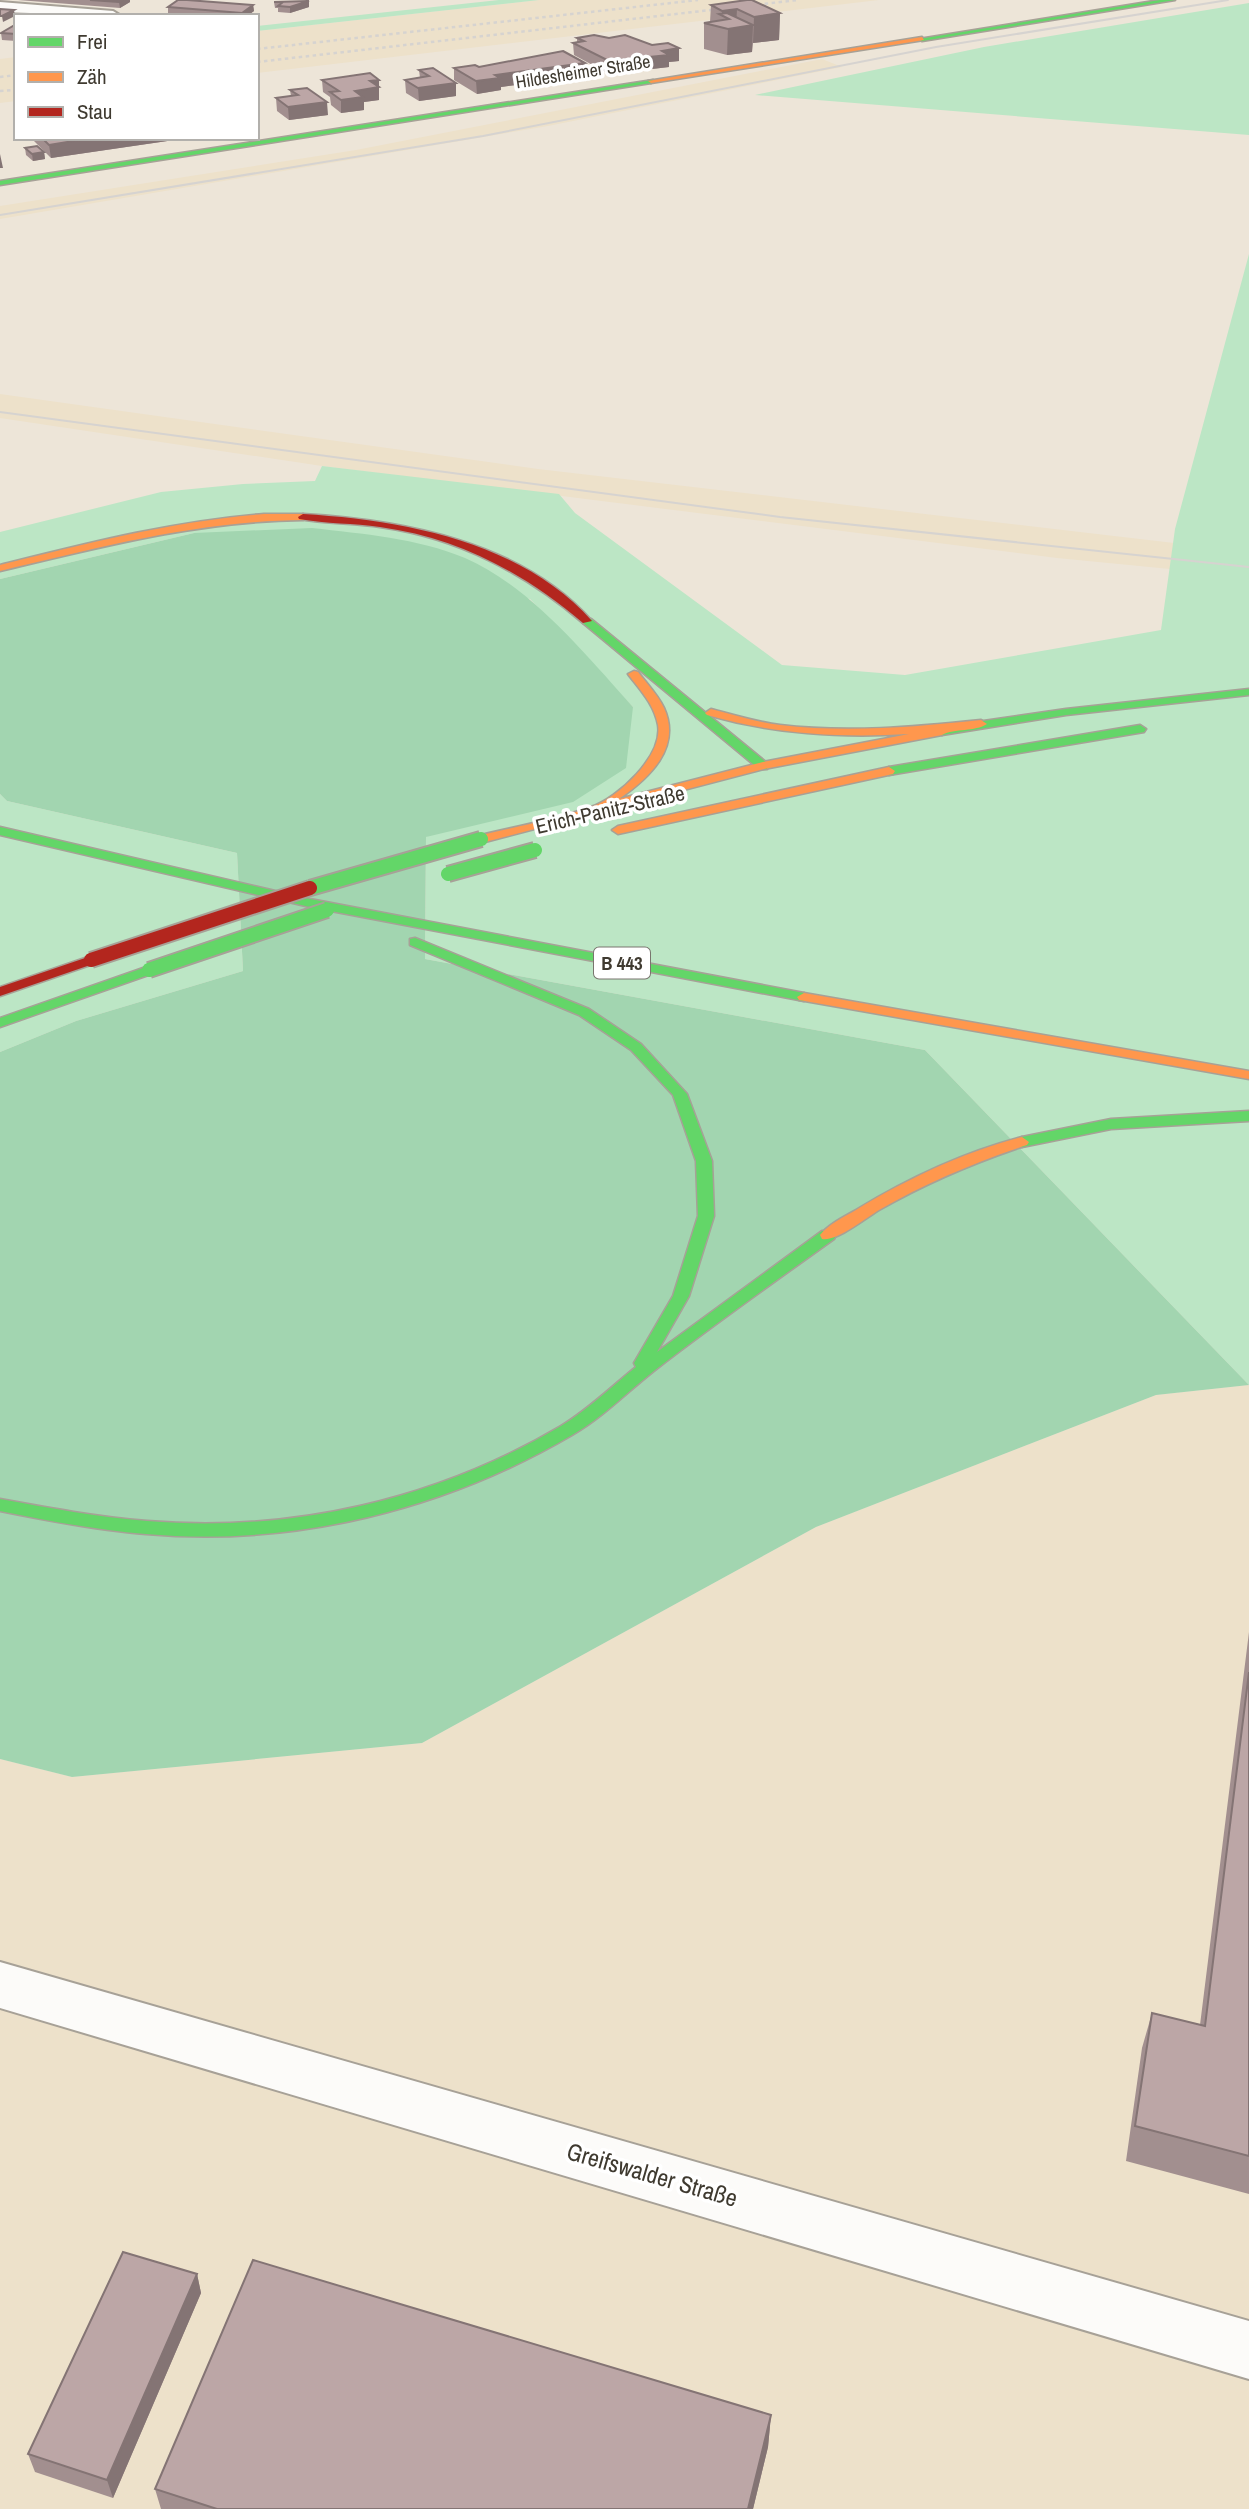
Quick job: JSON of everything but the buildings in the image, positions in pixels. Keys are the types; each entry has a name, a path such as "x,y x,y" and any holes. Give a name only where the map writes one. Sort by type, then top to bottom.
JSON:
{"main road":[{"name":"Hildesheimer Straße","path":"0,183 1172,0"},
{"path":"0,568 88,544 214,521 290,518 388,525 486,551 523,570 561,597 617,649 693,706 763,766 782,792"},
{"path":"0,580 32,561"},
{"path":"599,808 658,760 665,740 661,715 617,649"},
{"name":"Erich-Panitz-Straße","path":"0,992 346,876 763,766 981,724 1073,710 1249,692"},
{"path":"693,706 759,729 803,734 856,735 981,724"},
{"name":"Erich-Panitz-Straße","path":"600,834 782,792 1002,749 1158,726"},
{"path":"31,821 153,870"},
{"name":"B 443","path":"0,831 153,870 481,937 1249,1075"},
{"name":"Erich-Panitz-Straße","path":"432,878 541,848"},
{"path":"0,1023 367,896"},
{"path":"305,901 450,956 584,1012 636,1047 680,1094 704,1161 706,1216 681,1296 634,1377"},
{"path":"0,1505 56,1521 163,1531 282,1528 384,1510 473,1480 568,1430 634,1377 839,1226 905,1189 982,1156 1064,1132 1158,1119 1249,1116"}],"street":[{"path":"0,6 90,14"},
{"name":"Greifswalder Straße","path":"0,1975 54,1999"},
{"name":"Greifswalder Straße","path":"0,1985 1249,2350"}],"shaded area":[{"path":"539,0 879,0 259,73 259,31"},
{"path":"14,57 14,101 0,103 0,59"},
{"path":"822,59 842,67 548,126 0,219 0,206 356,150"},
{"path":"0,394 538,469 1174,543 1170,569 1057,558 322,466 0,418"},
{"path":"1249,1385 1249,2509 0,2509 0,1759 72,1777 422,1743 816,1527 1156,1395"}],"green space":[{"path":"499,0 539,0 259,31 259,26"},
{"path":"1249,3 1249,135 755,95 984,47"},
{"path":"1249,254 1249,1385 925,1050 425,959 426,837 633,707 530,599 194,533 0,579 0,532 161,492 243,484 315,481 322,466 559,494 575,513 782,665 905,675 1161,630 1175,529"},
{"path":"312,528 428,546 465,558 489,570 556,624 633,707 626,768 573,802 426,837 425,959 925,1050 1249,1385 1156,1395 816,1527 422,1743 72,1777 0,1759 0,1052 76,1021 243,971 237,853 7,801 0,794 0,579 194,533"},
{"path":"0,794 7,801 237,853 243,971 76,1021 0,1052"}],"tram line":[{"path":"0,215 483,136 936,47 1228,0"},
{"path":"0,412 780,517 1249,567"}],"railway":[{"path":"259,49 698,0"},
{"path":"259,62 798,0"},
{"path":"0,77 14,75"},
{"path":"0,91 14,90"}],"traffic: fast":[{"path":"922,39 1172,0"},
{"path":"0,183 651,81"},
{"path":"587,621 763,766"},
{"path":"942,731 1066,712 1249,692"},
{"path":"889,771 1140,729"},
{"path":"0,831 310,903 804,997"},
{"path":"310,888 481,839"},
{"path":"448,874 535,850"},
{"path":"149,970 327,910"},
{"path":"415,942 584,1012 636,1047 680,1094 704,1161 706,1216 681,1296 642,1363"},
{"path":"0,1023 149,970"},
{"path":"1022,1142 1111,1124 1249,1116"},
{"path":"0,1505 75,1519 148,1528 220,1530 290,1525 360,1514 429,1494 498,1467 577,1424 671,1349 828,1235"}],"traffic: slow":[{"path":"651,81 922,39"},
{"path":"0,568 188,525 264,517 303,517"},
{"path":"599,808 625,790 649,768 663,742 664,727 659,710 634,674"},
{"path":"711,713 745,722 812,732 879,732 981,724"},
{"path":"481,839 763,766 942,731"},
{"path":"618,830 889,771"},
{"path":"804,997 1249,1075"},
{"path":"828,1235 874,1206 922,1181 1022,1142"}],"traffic: jam":[{"path":"303,517 382,524 420,531 456,542 490,555 524,573 587,621"},
{"path":"91,960 310,888"},
{"path":"0,992 91,960"}]}
